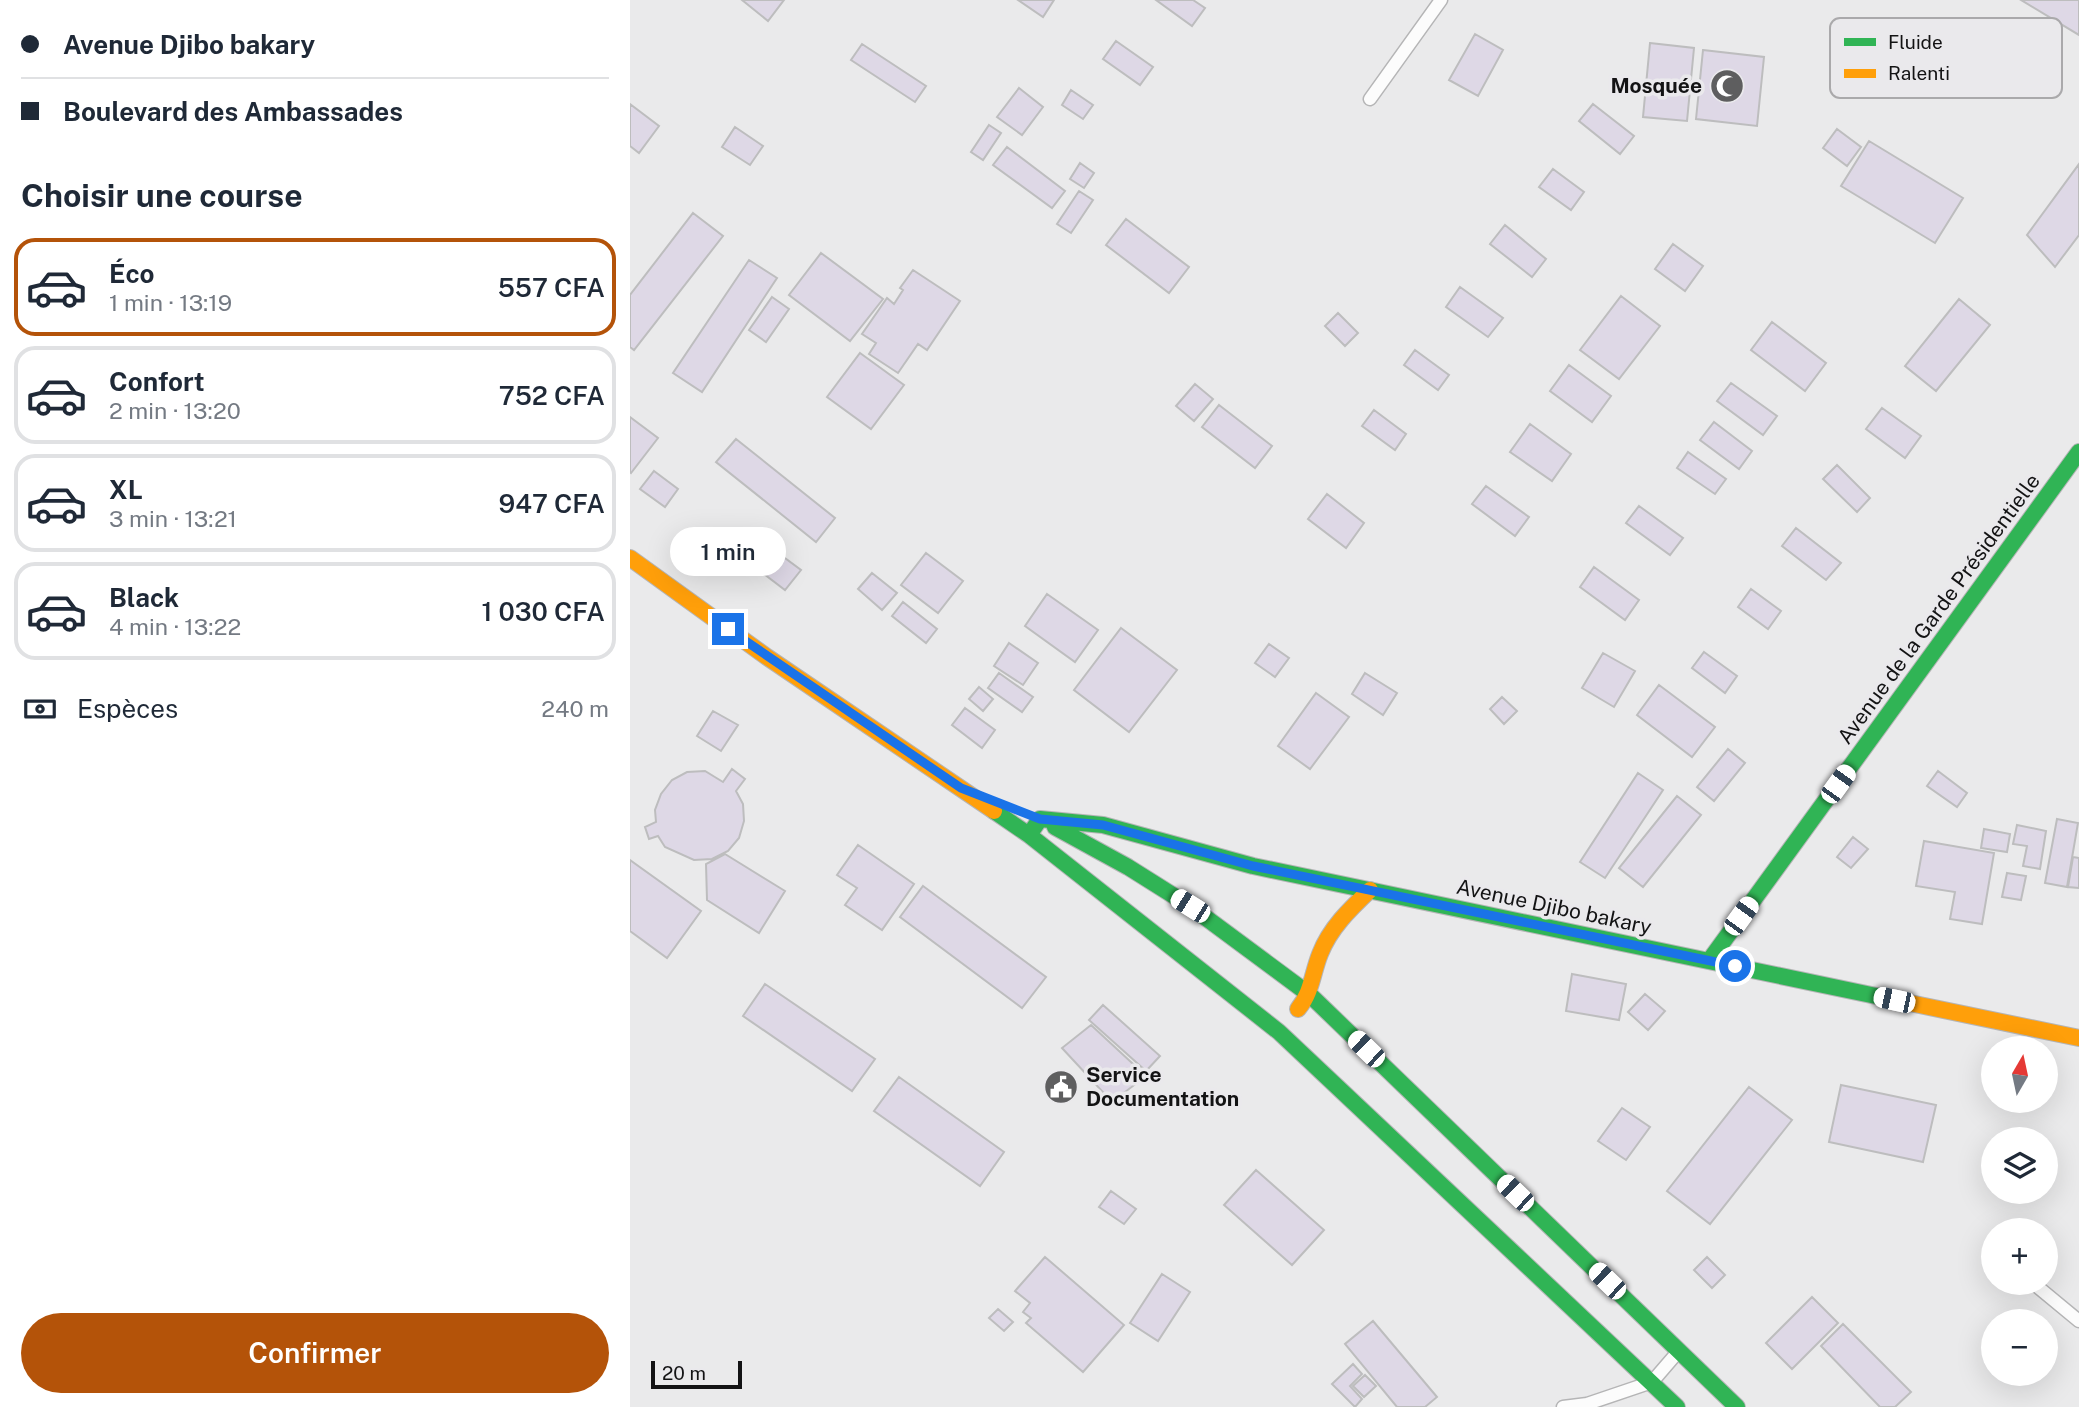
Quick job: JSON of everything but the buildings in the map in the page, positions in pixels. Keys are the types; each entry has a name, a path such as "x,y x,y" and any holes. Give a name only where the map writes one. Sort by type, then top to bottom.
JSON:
{"main road":[{"name":"Avenue de la Garde Présidentielle","path":"1709,961 2079,452"},
{"path":"630,558 767,657 1029,835 1279,1032 1471,1204 1676,1407"},
{"path":"961,788 1040,819 1128,867 1190,906 1310,995 1493,1180 1680,1351 1737,1407"},
{"name":"Avenue Djibo bakary","path":"1040,819 1103,825 1253,866 2079,1038"},
{"path":"1029,835 1040,819"},
{"path":"1279,1032 1310,995 1320,955 1329,935 1342,917 1370,890"}],"lane":[{"path":"1370,99 1441,0"},
{"path":"2048,1295 2079,1321"},
{"path":"1563,1407 1587,1405 1651,1382 1680,1351"}],"traffic: fast":[{"path":"1709,961 2079,452"},
{"path":"994,811 1029,835 1279,1032 1677,1407"},
{"path":"1029,835 1040,819 1103,825 1253,866 1905,1002"},
{"path":"1055,827 1128,867 1190,906 1310,995 1737,1407"}],"traffic: slow":[{"path":"630,558 767,657 994,811"},
{"path":"1298,1009 1306,996 1329,936 1370,890"},
{"path":"1905,1002 2079,1038"}],"place":[{"name":"Mosquée","path":"1727,86"},
{"name":"Service Documentation","path":"1061,1087"}],"route":[{"path":"728,629 961,788 1040,819 1103,825 1253,866 1735,966"}]}
